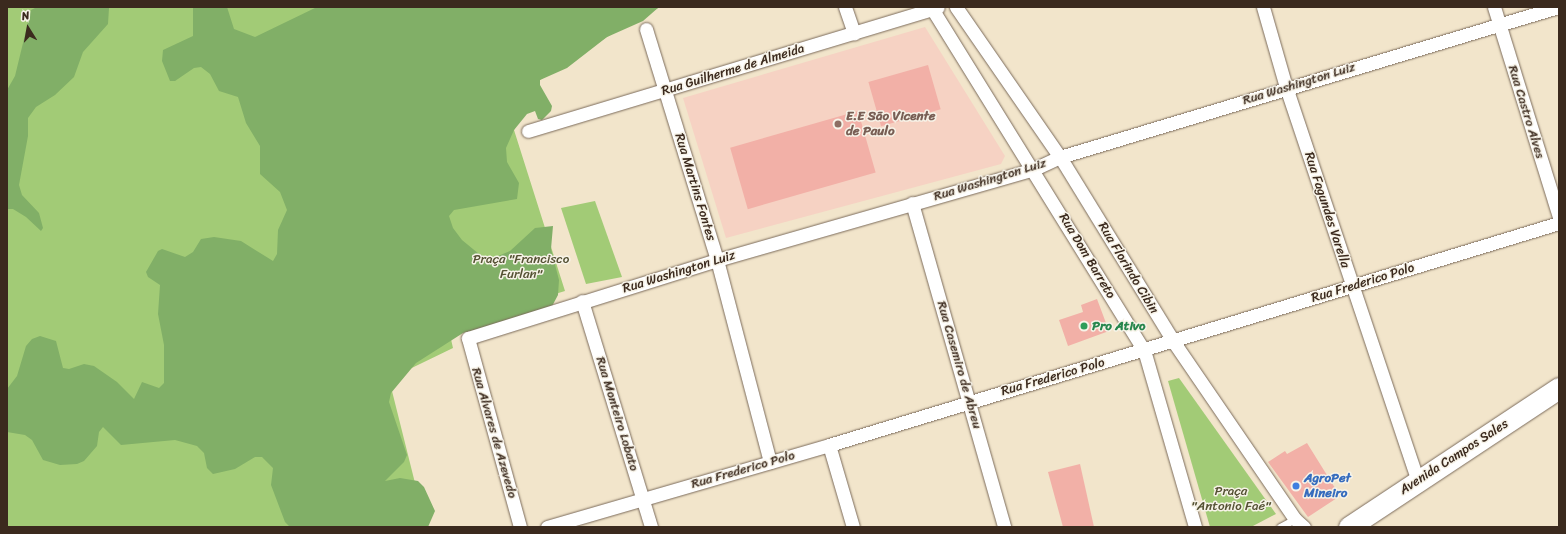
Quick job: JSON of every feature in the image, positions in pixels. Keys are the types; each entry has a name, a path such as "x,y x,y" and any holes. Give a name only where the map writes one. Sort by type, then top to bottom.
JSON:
{"main road":[{"name":"Avenida Campos Sales","path":"1349,527 1559,388"}],"street":[{"path":"845,7 854,34"},
{"name":"Rua Florindo Cibin","path":"956,7 1060,157 1173,342 1299,523"},
{"name":"Rua Fagundes Varella","path":"1263,7 1286,87 1418,481"},
{"name":"Rua Castro Alves","path":"1494,7 1559,216"},
{"name":"Rua Washington Luiz","path":"468,338 582,301 717,260 1034,169 1060,157 1286,87 1558,7"},
{"name":"Rua Guilherme de Almeida","path":"528,131 667,91 854,34 933,8"},
{"name":"Rua Dom Barreto","path":"933,8 1034,169 1144,350 1194,527"},
{"name":"Rua Martins Fontes","path":"646,29 667,91 717,260 770,462"},
{"name":"Rua Casemiro de Abreu","path":"912,203 970,401 1004,527"},
{"name":"Rua Frederico Polo","path":"547,527 829,445 970,401 1173,342 1559,223"},
{"name":"Rua Monteiro Lobato","path":"582,301 651,527"},
{"name":"Rua Alvares de Azevedo","path":"468,338 520,527"},
{"path":"829,445 852,527"}],"lane":[{"path":"1280,527 1299,523"}],"shaded area":[{"name":"E.E São Vicente de Paulo","path":"925,27 1005,156 1001,164 726,238 683,98"}],"green space":[{"name":"Praça \"Francisco Furlan\"","path":"7,7 660,7 607,37 540,80 514,130 565,291 466,321 445,313 453,348 389,379 426,527 7,527"},
{"path":"37,7 109,8 108,24 83,52 74,77 55,95 36,107 28,118 28,136 19,185 22,195 39,213 43,228 41,231 26,217 13,209 7,209 7,90 15,76 31,10"},
{"name":"Praça \"Francisco Furlan\"","path":"193,7 227,7 234,29 255,37 317,7 659,7 643,21 607,37 567,68 540,80 540,85 552,106 551,111 542,120 538,119 535,111 527,114 514,130 506,148 507,162 519,183 517,199 454,210 449,216 453,228 462,240 479,254 491,259 510,251 535,228 553,226 551,249 559,280 558,295 550,310 463,333 416,363 391,393 389,402 407,455 404,462 385,481 400,478 418,481 424,487 435,511 428,527 290,527 285,522 271,485 273,468 262,457 255,457 235,469 213,474 207,468 204,453 197,446 175,440 121,445 103,427 99,432 97,446 84,461 77,464 60,465 43,460 32,440 25,435 7,432 7,389 17,376 26,346 32,339 40,336 56,341 63,368 69,369 84,364 94,366 117,382 134,399 142,382 159,388 164,383 164,345 158,314 160,285 148,277 146,272 158,251 162,249 185,257 193,252 201,239 214,237 241,241 273,261 277,254 278,230 287,210 280,192 260,174 260,146 246,123 238,97 219,91 210,74 201,67 194,68 175,81 170,81 162,61 163,50 193,36"},
{"path":"595,201 622,277 586,284 561,208"},
{"name":"Praça \"Antonio Faé\"","path":"1179,378 1276,514 1251,527 1210,527 1168,381"}],"building":[{"path":"928,65 941,109 881,126 868,82"},
{"path":"858,111 876,173 748,209 730,148"},
{"name":"Pro Ativo","path":"1097,299 1109,331 1068,346 1059,320 1083,312 1081,305"},
{"path":"1307,443 1340,496 1308,517 1268,462 1285,451 1287,454"},
{"path":"1080,464 1094,527 1063,527 1048,472"}],"place":[{"name":"E.E São Vicente de Paulo","path":"838,124"},
{"name":"Pro Ativo","path":"1084,326"},
{"name":"AgroPet Mineiro","path":"1296,486"}]}
